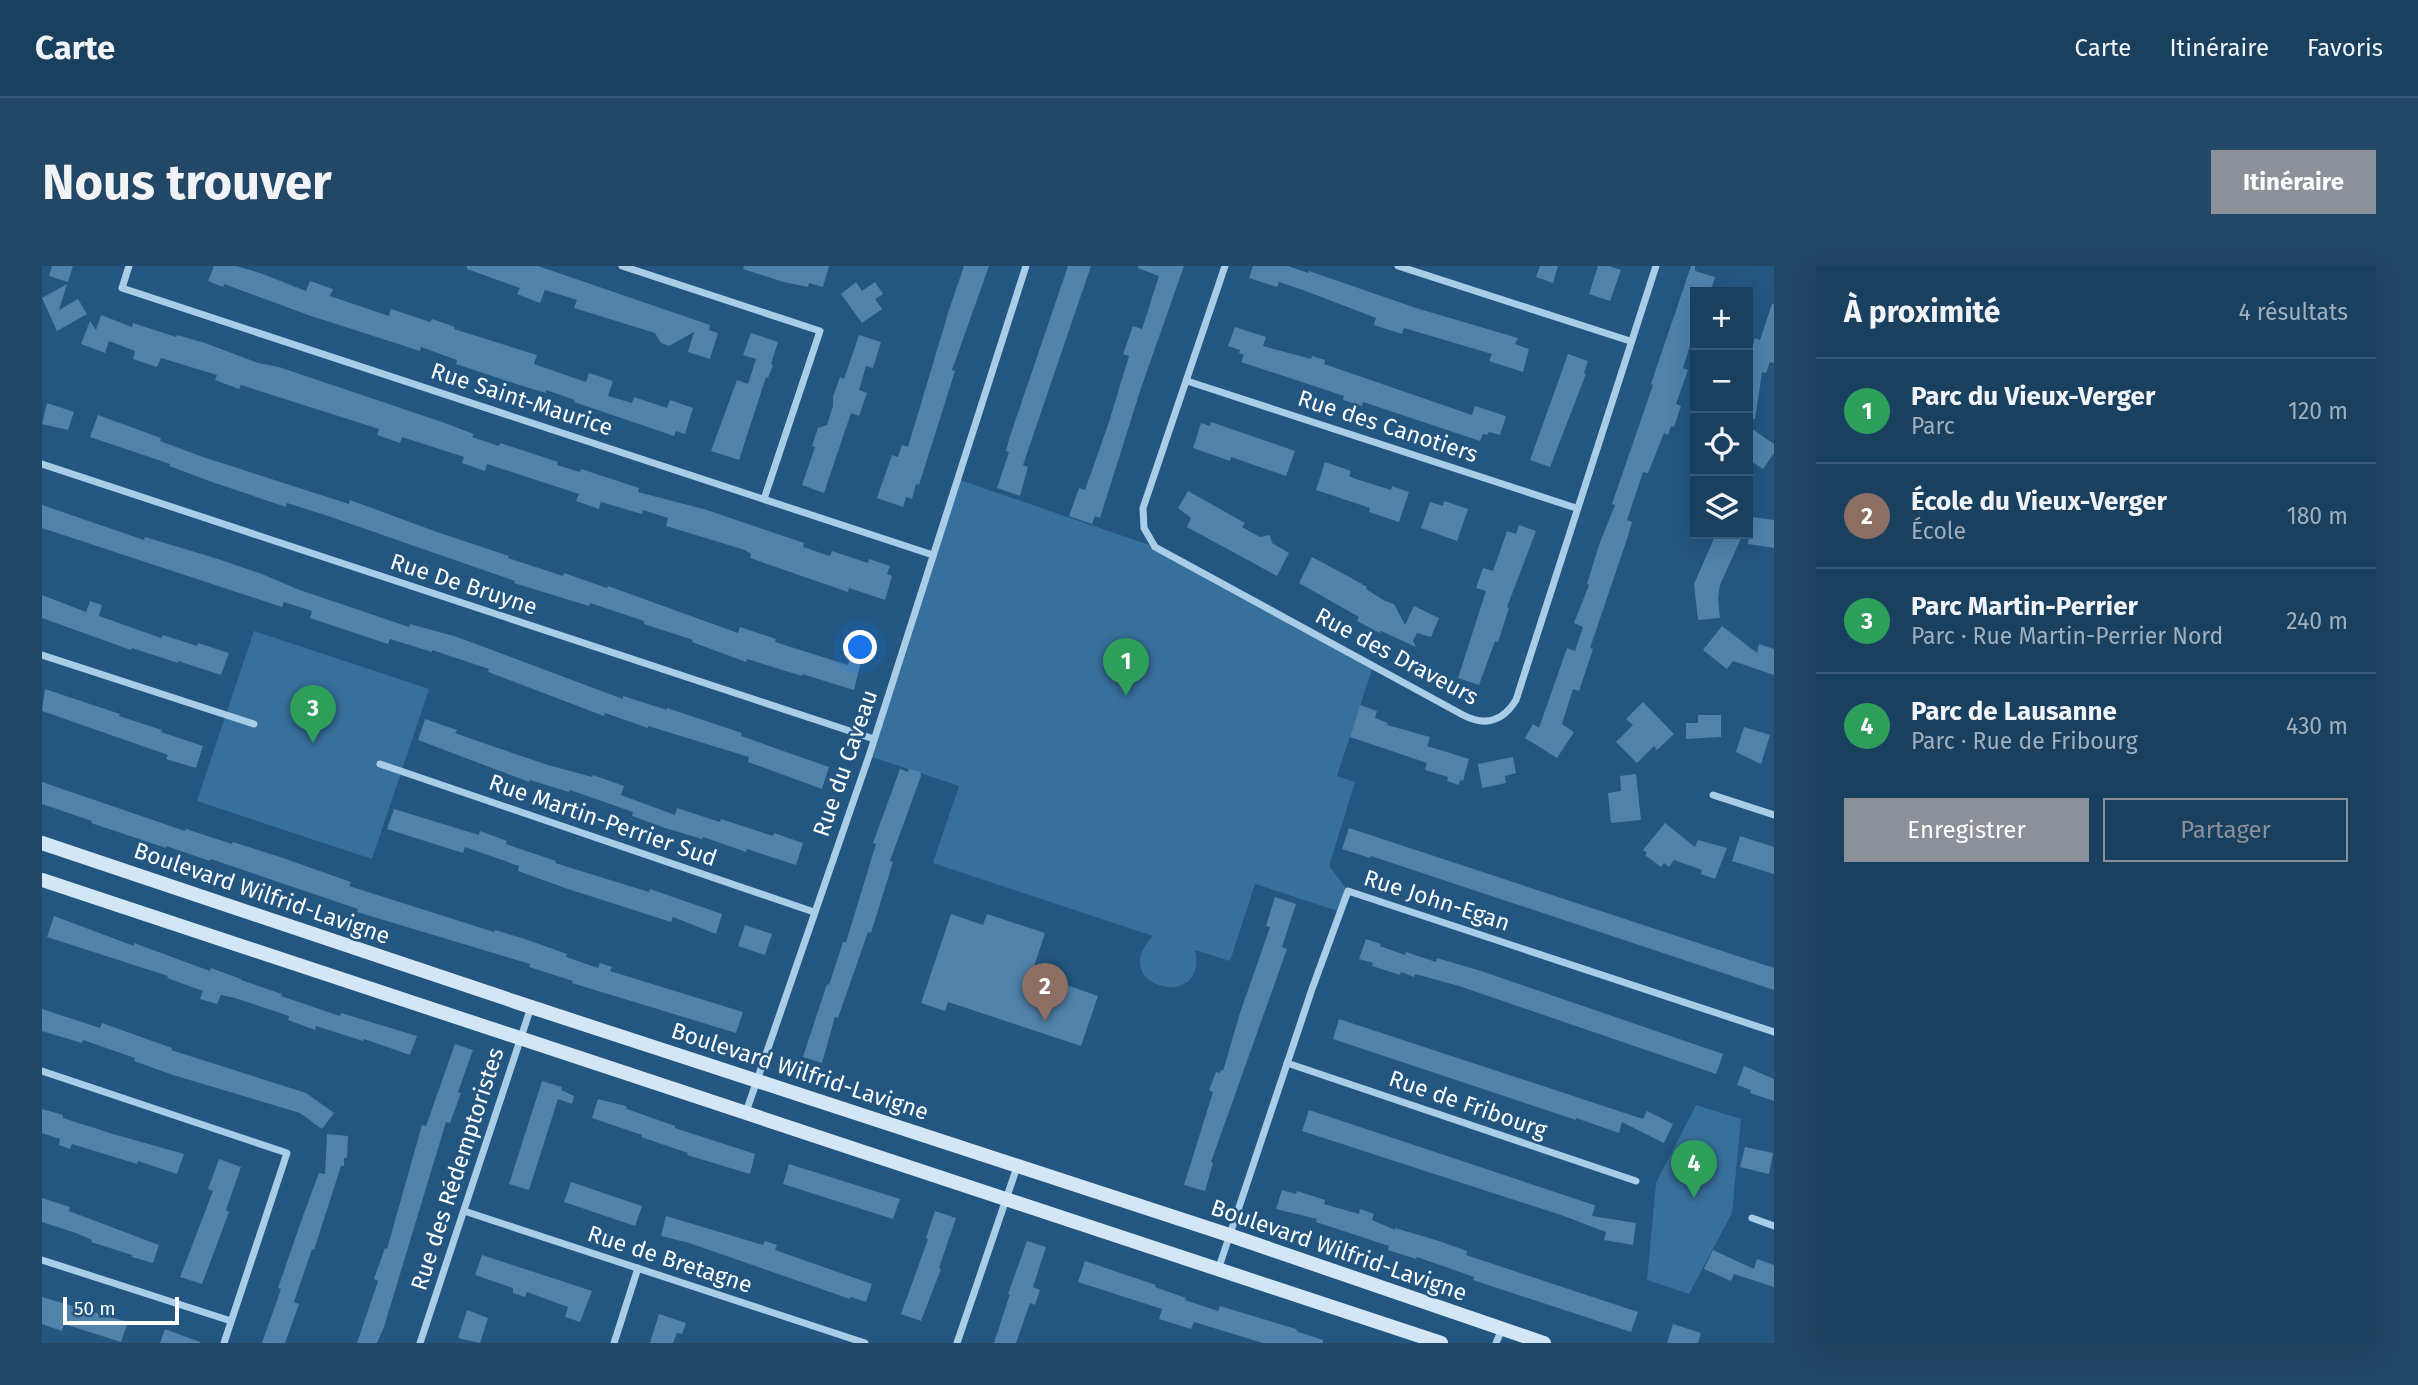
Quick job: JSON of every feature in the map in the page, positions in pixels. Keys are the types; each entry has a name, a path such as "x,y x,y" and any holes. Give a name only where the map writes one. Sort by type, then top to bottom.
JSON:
{"main road":[{"name":"Boulevard Wilfrid-Lavigne","path":"42,843 531,1007 1229,1235 1499,1336 1544,1343"},
{"path":"42,880 1441,1343"}],"street":[{"name":"Rue Saint-Maurice","path":"129,266 121,288 933,555"},
{"path":"622,266 820,331 764,499"},
{"name":"Rue du Caveau","path":"746,1112 874,739 1026,266"},
{"name":"Rue des Draveurs","path":"1225,266 1143,508 1144,528 1155,547 1472,720 1483,722 1503,717 1516,699 1656,266"},
{"path":"1398,266 1630,341"},
{"name":"Rue des Canotiers","path":"1187,381 1576,508"},
{"name":"Rue De Bruyne","path":"42,464 874,739"},
{"path":"42,655 254,724"},
{"name":"Rue Martin-Perrier Sud","path":"380,764 814,912"},
{"path":"1713,795 1774,815"},
{"name":"Rue John-Egan","path":"1217,1270 1348,891 1774,1032"},
{"name":"Rue des Rédemptoristes","path":"420,1343 531,1007"},
{"name":"Rue de Fribourg","path":"1287,1063 1636,1181"},
{"path":"42,1071 287,1153 224,1343"},
{"path":"957,1343 1017,1167"},
{"name":"Rue de Bretagne","path":"464,1211 865,1343"},
{"path":"1752,1218 1774,1226"},
{"path":"42,1260 231,1321"},
{"path":"614,1343 638,1268"}],"shaded area":[{"path":"957,479 1155,547 1373,666 1337,776 1355,782 1329,866 1348,891 1341,912 1255,884 1230,961 1195,950 1195,970 1187,982 1175,987 1161,986 1148,979 1141,968 1141,954 1153,936 933,863 959,786 869,756"},
{"path":"254,631 429,689 372,859 197,801"},
{"path":"1696,1105 1741,1119 1732,1213 1689,1294 1647,1280 1656,1183"}],"building":[{"path":"52,266 73,266 68,282 49,276"},
{"path":"214,266 236,266 306,291 310,281 333,289 330,296 389,316 391,309 430,322 432,319 455,327 454,329 537,355 534,364 586,382 589,373 613,381 608,396 632,403 634,397 667,408 670,400 693,408 685,434 676,431 674,436 546,390 546,393 456,364 457,360 421,347 420,351 308,315 224,284 223,287 208,281"},
{"path":"467,266 538,266 710,325 709,330 718,333 710,359 688,352 694,332 669,346 661,343 655,333 574,308 577,300 545,290 540,303 517,294 520,288 467,269"},
{"path":"744,266 829,266 823,287 809,283 808,287 743,269"},
{"path":"964,266 989,266 952,370 955,371 919,485 916,484 912,499 906,497 903,507 877,498 892,455 898,457 902,445 908,447"},
{"path":"1068,266 1091,266 1023,465 1028,467 1020,496 997,488 1009,452 1006,451 1010,436"},
{"path":"1138,266 1184,266 1141,388 1100,518 1095,516 1092,524 1069,516 1079,488 1085,490 1108,425 1129,356 1123,354 1133,326 1142,329 1159,276"},
{"path":"1253,266 1288,266 1308,273 1309,271 1416,308 1518,338 1515,344 1529,349 1523,372 1489,361 1492,354 1404,328 1402,334 1374,325 1376,318 1303,290 1279,282 1277,287 1249,278"},
{"path":"1540,266 1558,266 1553,283 1536,277"},
{"path":"1598,266 1621,270 1610,301 1589,294"},
{"path":"1691,266 1695,266 1695,271 1715,277 1712,287 1690,287 1690,345 1683,368 1688,370 1676,404 1681,406 1674,427 1671,426 1668,435 1664,433 1648,473 1643,472 1627,520 1632,522 1627,539 1590,648 1593,649 1579,691 1573,689 1562,724 1574,732 1557,758 1525,738 1533,724 1539,728 1567,648 1575,651 1583,627 1574,623 1615,505 1612,504 1653,385 1651,384"},
{"path":"856,282 862,291 875,282 883,294 875,299 882,309 862,323 841,294"},
{"path":"67,284 59,310 78,299 87,314 57,331 42,298"},
{"path":"1774,304 1774,363 1770,362 1766,373 1762,372 1755,419 1753,345 1755,338 1760,340"},
{"path":"101,315 132,327 133,323 205,343 258,363 279,367 442,422 474,434 472,437 499,446 500,443 558,462 557,465 580,472 581,469 639,488 638,492 707,510 804,543 803,547 830,556 832,551 868,563 869,559 890,566 887,574 892,576 885,600 849,588 848,592 750,558 751,554 745,550 666,526 668,518 643,510 642,514 601,502 599,509 576,501 579,494 487,464 485,471 462,463 464,457 402,437 400,443 377,435 379,429 241,385 239,389 215,380 217,375 161,358 157,367 133,359 135,351 109,341 105,353 81,344 90,321 96,330"},
{"path":"1235,327 1266,337 1263,346 1311,359 1312,356 1325,360 1324,364 1472,415 1475,406 1506,416 1500,435 1489,432 1487,435 1483,434 1480,441 1363,402 1362,406 1343,400 1344,396 1241,362 1244,355 1239,353 1240,350 1228,346"},
{"path":"751,333 778,342 771,364 773,365 768,378 766,377 739,460 711,451 737,380 748,384 756,359 743,355"},
{"path":"859,335 881,342 873,368 866,366 859,390 867,393 859,416 851,413 824,493 802,485 815,447 812,446 818,428 827,425 840,377 844,379"},
{"path":"1568,354 1588,361 1584,373 1586,374 1550,467 1530,460"},
{"path":"47,403 74,412 68,430 42,424"},
{"path":"98,415 203,457 349,504 350,500 509,556 508,558 563,576 564,573 607,588 608,586 738,633 740,627 776,639 775,642 848,665 850,658 861,662 854,690 747,659 746,662 692,642 693,640 644,624 644,621 590,603 589,606 514,583 515,581 328,516 287,503 286,507 212,482 169,466 170,464 90,437"},
{"path":"1211,422 1295,451 1286,476 1231,457 1230,461 1193,448 1201,423 1210,426"},
{"path":"1753,429 1774,444 1774,453 1763,469 1753,462"},
{"path":"1325,462 1351,471 1349,476 1356,479 1391,490 1392,486 1409,492 1399,522 1369,512 1370,508 1316,490"},
{"path":"1188,491 1245,523 1242,527 1260,537 1270,535 1272,543 1289,553 1277,576 1187,527 1191,518 1178,508"},
{"path":"1444,501 1468,509 1457,541 1421,528 1430,502 1443,506"},
{"path":"42,505 144,540 145,537 218,559 409,627 410,624 457,637 623,699 623,696 667,708 742,733 741,736 829,767 822,789 748,762 749,757 605,713 604,716 488,672 489,669 390,639 388,644 310,618 312,611 284,602 282,607 42,528"},
{"path":"1753,517 1774,520 1774,548 1748,544 1749,539 1753,539"},
{"path":"1519,525 1536,531 1507,607 1509,608 1498,642 1495,641 1479,685 1458,678 1486,591 1476,588 1483,568 1493,571 1507,531 1516,534"},
{"path":"1714,539 1741,539 1720,585 1720,618 1698,620 1694,584"},
{"path":"1312,557 1394,604 1405,625 1414,606 1439,618 1431,637 1417,633 1413,641 1416,647 1381,631 1380,633 1357,621 1359,617 1299,583"},
{"path":"42,595 86,612 90,601 102,605 99,616 161,638 163,635 229,653 221,675 132,648 131,650 42,618"},
{"path":"1722,626 1757,653 1759,644 1774,649 1774,675 1733,661 1727,669 1703,650"},
{"path":"45,689 203,746 196,768 166,759 168,755 42,711"},
{"path":"1643,702 1674,734 1657,750 1654,746 1637,763 1616,742 1633,725 1626,719"},
{"path":"1360,705 1377,711 1375,718 1388,723 1387,725 1430,737 1427,746 1469,759 1463,781 1460,780 1459,785 1447,781 1448,777 1425,770 1427,763 1350,737"},
{"path":"1698,715 1721,715 1721,737 1686,739 1686,723 1698,723"},
{"path":"425,719 457,730 455,733 548,765 592,777 593,775 624,786 621,795 675,815 677,808 803,843 796,865 665,828 632,816 633,812 570,790 569,792 530,780 529,782 418,740"},
{"path":"1744,727 1770,735 1761,764 1736,752"},
{"path":"1513,757 1516,773 1505,776 1506,783 1482,788 1478,764"},
{"path":"900,769 920,772 921,776 890,861 893,862 871,933 868,932 838,1018 835,1017 822,1063 803,1057 827,984 829,985 843,942 846,942 876,844 873,843"},
{"path":"1636,774 1641,820 1611,823 1608,793 1621,791 1620,776"},
{"path":"42,782 185,831 186,829 280,857 351,882 349,886 494,932 495,930 525,939 598,968 600,963 612,967 610,971 743,1012 736,1033 572,983 573,981 529,967 530,964 357,912 358,909 211,859 210,861 166,848 91,823 92,821 42,804"},
{"path":"394,809 479,835 480,831 507,841 506,844 556,861 555,863 649,892 650,889 722,914 716,934 673,917 671,922 565,888 518,871 519,866 465,847 463,853 387,829"},
{"path":"1665,823 1695,847 1698,840 1727,848 1715,879 1701,874 1702,870 1674,860 1669,867 1664,863 1661,867 1645,855 1647,853 1643,850"},
{"path":"1349,828 1774,968 1774,990 1371,856 1370,858 1342,849"},
{"path":"1740,836 1774,847 1774,874 1732,861"},
{"path":"1275,897 1296,904 1282,947 1287,949 1211,1162 1213,1163 1205,1191 1184,1185 1213,1092 1209,1090 1216,1072 1223,1071 1270,927 1266,926"},
{"path":"951,914 983,925 987,914 1045,933 1032,973 1098,996 1081,1046 948,1002 945,1011 921,1003"},
{"path":"54,916 134,946 134,943 210,971 211,968 340,1016 341,1013 417,1036 410,1055 316,1026 315,1030 288,1020 289,1016 235,998 221,995 217,1004 200,999 203,991 167,978 168,976 47,937"},
{"path":"745,925 772,934 765,955 738,946"},
{"path":"1366,939 1405,955 1406,952 1436,962 1437,958 1481,971 1723,1054 1716,1074 1459,986 1415,974 1414,977 1401,972 1400,975 1372,966 1373,963 1359,959"},
{"path":"42,1009 100,1028 102,1023 172,1048 171,1050 306,1093 334,1113 322,1129 300,1113 173,1075 83,1040 82,1043 42,1031"},
{"path":"1339,1019 1643,1119 1647,1111 1673,1124 1664,1143 1622,1122 1619,1133 1576,1120 1333,1039"},
{"path":"455,1044 473,1050 458,1092 461,1093 450,1123 446,1122 384,1327 377,1343 357,1343 378,1281 374,1279 385,1248 387,1249 422,1125 426,1126"},
{"path":"1744,1066 1774,1079 1774,1101 1750,1093 1751,1090 1737,1085"},
{"path":"542,1081 562,1087 561,1090 574,1096 572,1104 558,1099 529,1190 509,1184"},
{"path":"598,1099 626,1106 627,1109 675,1128 755,1154 750,1174 687,1155 688,1153 641,1137 642,1135 592,1118"},
{"path":"42,1109 113,1134 184,1154 177,1174 72,1144 70,1149 59,1145 60,1139 42,1133"},
{"path":"1309,1110 1594,1205 1592,1216 1636,1223 1633,1245 1604,1240 1606,1232 1561,1215 1302,1131"},
{"path":"327,1134 348,1136 347,1158 344,1158 344,1166 341,1166 294,1302 299,1304 285,1343 262,1343 281,1289 278,1288 319,1173 325,1174"},
{"path":"1745,1147 1773,1153 1769,1174 1740,1167"},
{"path":"219,1159 241,1167 226,1210 229,1212 202,1284 180,1277 213,1191 208,1189"},
{"path":"789,1164 900,1199 893,1219 783,1184"},
{"path":"571,1182 642,1206 635,1226 564,1202"},
{"path":"1282,1190 1296,1194 1297,1191 1325,1200 1324,1204 1359,1214 1360,1209 1374,1214 1372,1220 1395,1230 1439,1241 1467,1251 1466,1255 1638,1312 1631,1332 1473,1280 1474,1277 1417,1257 1416,1259 1388,1250 1389,1246 1316,1222 1317,1219 1276,1209"},
{"path":"42,1198 159,1245 153,1263 42,1222"},
{"path":"935,1211 956,1218 939,1268 941,1269 921,1321 901,1314 928,1239 926,1238"},
{"path":"666,1216 763,1245 765,1241 777,1245 775,1250 872,1284 866,1302 661,1236"},
{"path":"1027,1241 1046,1247 1033,1287 1040,1290 1035,1305 1030,1303 1016,1343 994,1343 1008,1294"},
{"path":"1713,1250 1754,1269 1757,1259 1774,1265 1774,1287 1734,1274 1731,1281 1704,1269"},
{"path":"482,1255 592,1291 580,1322 565,1317 568,1307 527,1292 525,1297 513,1293 513,1288 475,1275"},
{"path":"1085,1261 1156,1285 1155,1287 1186,1298 1185,1300 1218,1311 1220,1306 1296,1329 1323,1340 1323,1343 1263,1343 1194,1322 1191,1329 1159,1319 1162,1309 1078,1282"},
{"path":"42,1297 128,1322 121,1342 64,1324 62,1331 42,1324"},
{"path":"467,1310 488,1318 480,1343 458,1338"},
{"path":"659,1314 686,1323 682,1334 677,1333 673,1343 650,1343"},
{"path":"1673,1324 1701,1333 1698,1343 1667,1343"},
{"path":"165,1329 200,1342 200,1343 160,1343"}],"place":[{"name":"Parc du Vieux-Verger","path":"1126,696"},
{"name":"Parc Martin-Perrier","path":"313,743"},
{"name":"École du Vieux-Verger","path":"1045,1021"},
{"name":"Parc de Lausanne","path":"1694,1198"}]}
